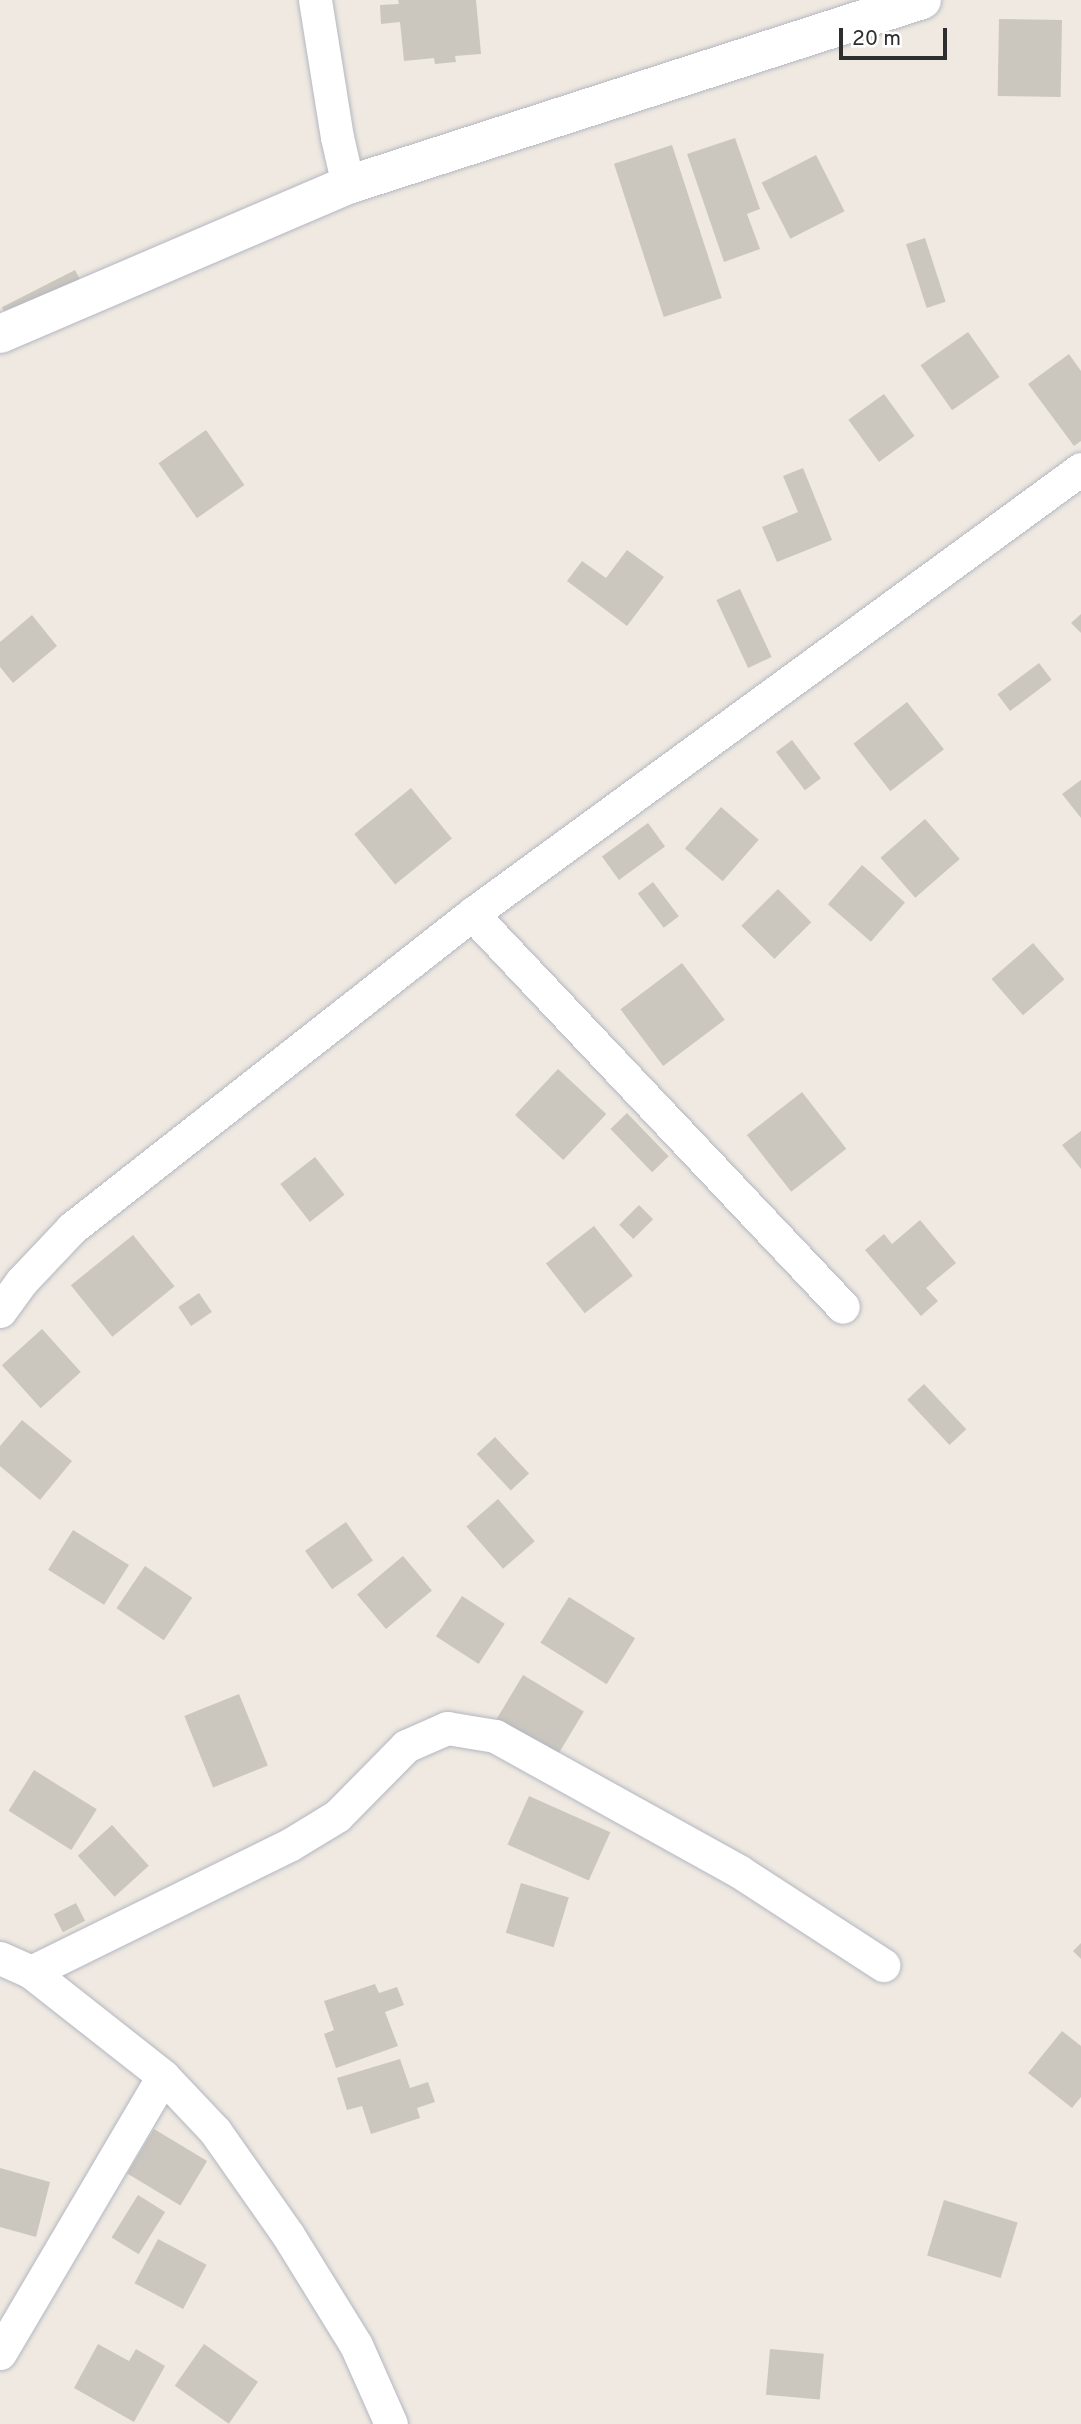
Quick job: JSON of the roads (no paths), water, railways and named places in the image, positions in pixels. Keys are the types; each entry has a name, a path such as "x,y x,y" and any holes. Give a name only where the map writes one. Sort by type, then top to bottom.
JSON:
{"street":[{"path":"314,0 337,137 348,185"},
{"path":"0,334 348,185 922,0"},
{"path":"0,1311 21,1282 72,1228 472,914 1081,469"},
{"path":"472,914 843,1307"},
{"path":"31,1972 290,1844 338,1816 406,1746 447,1728 495,1735 740,1872 883,1965"},
{"path":"0,1958 31,1972 163,2076 215,2131 288,2235 356,2345 391,2424"},
{"path":"0,2353 163,2076"}]}
